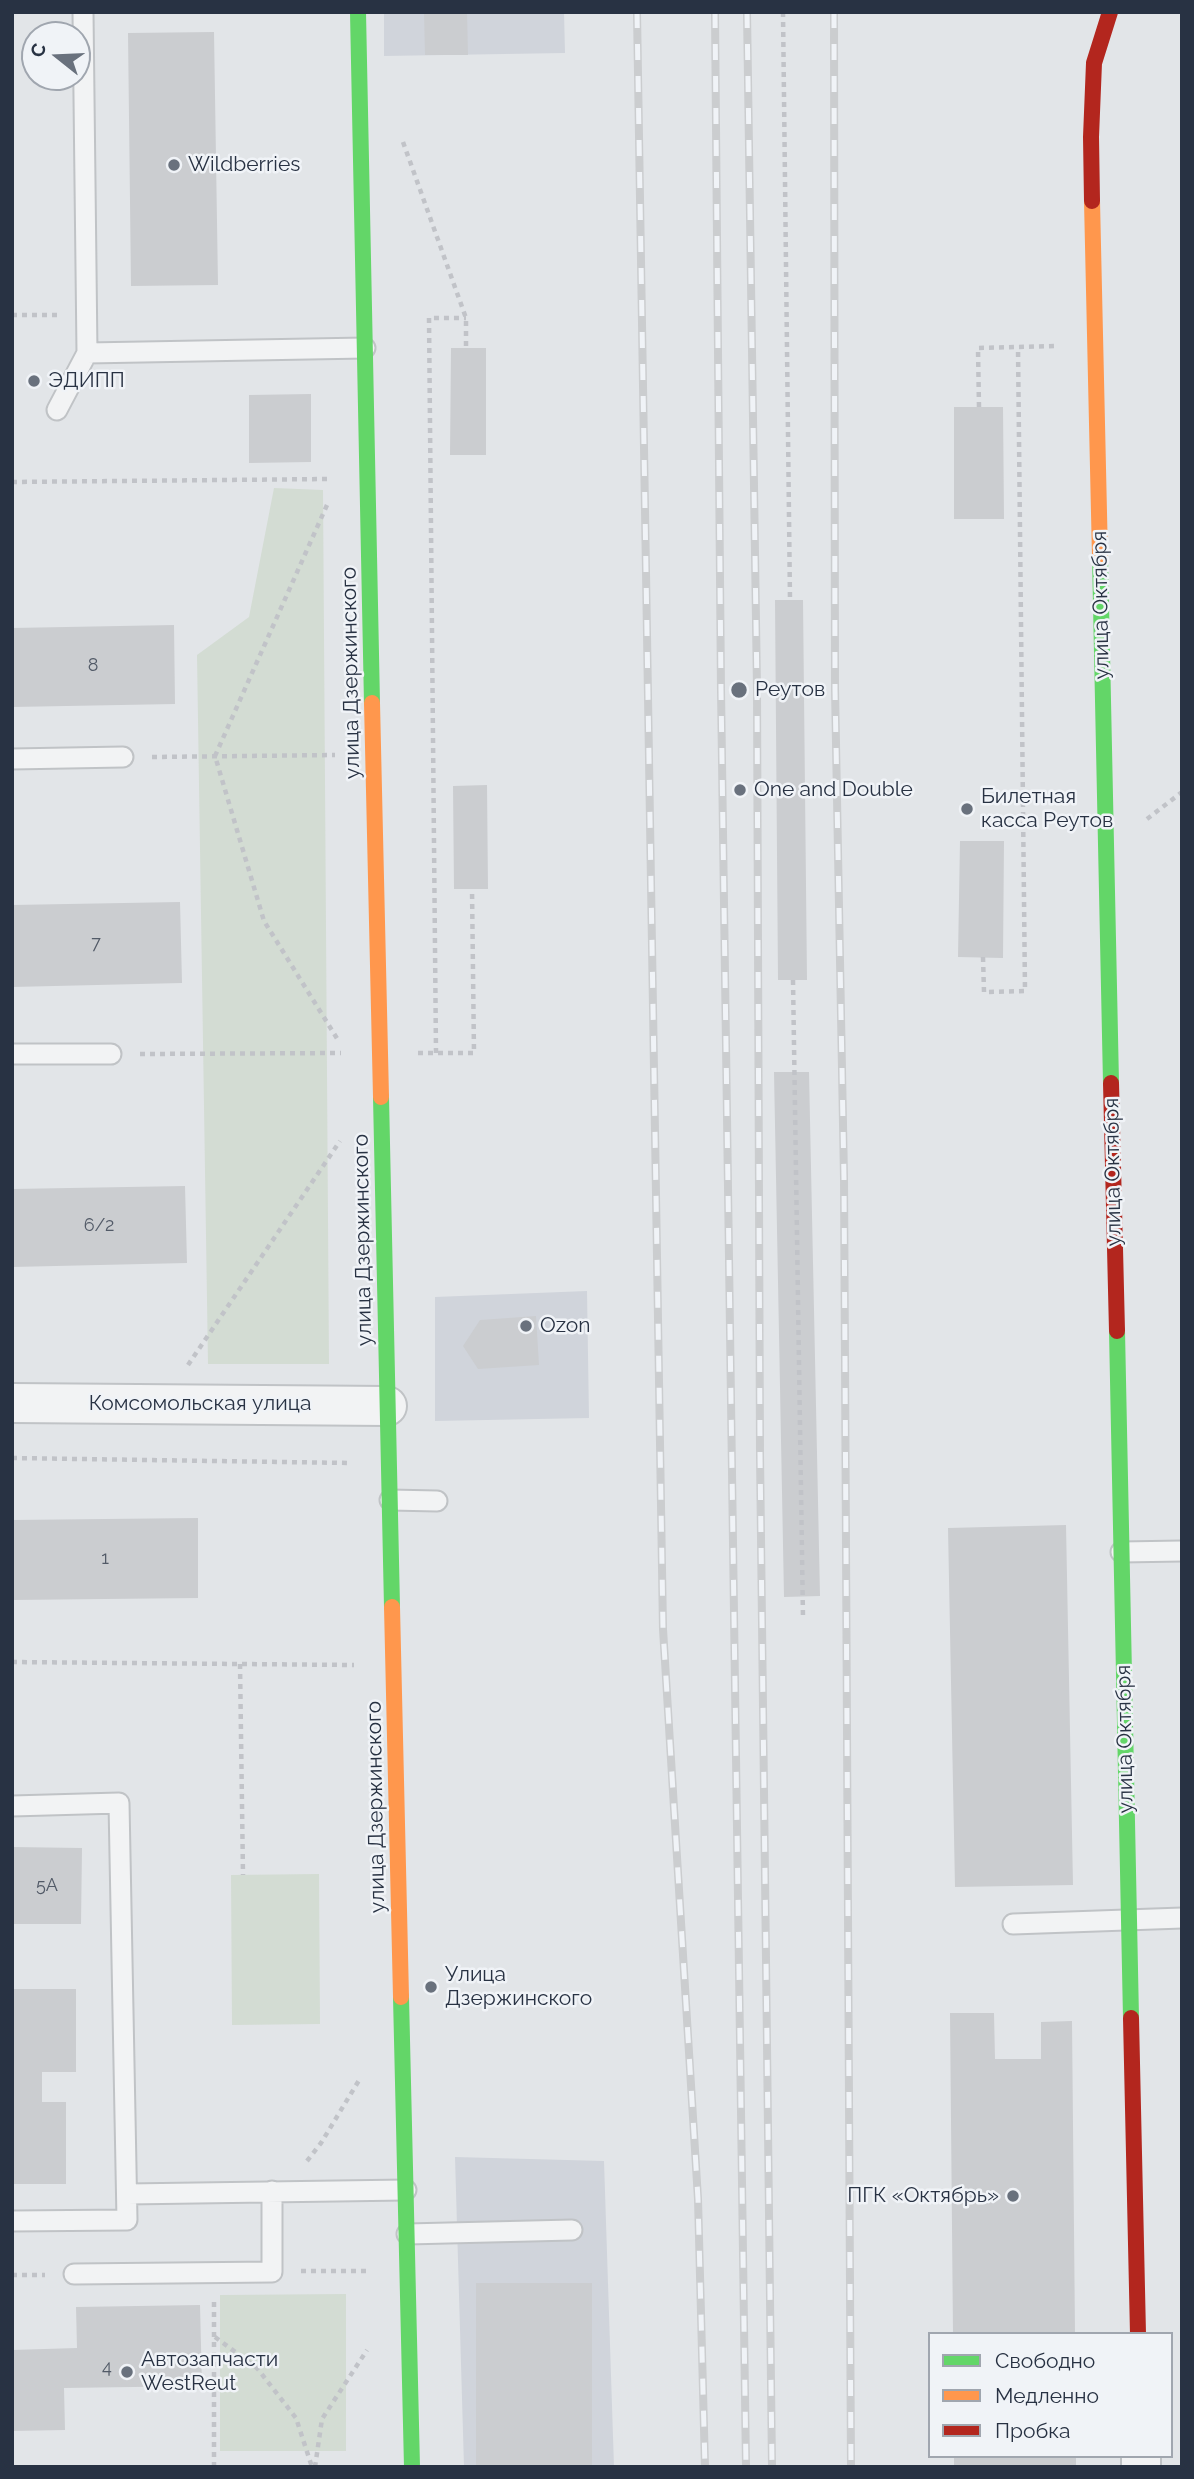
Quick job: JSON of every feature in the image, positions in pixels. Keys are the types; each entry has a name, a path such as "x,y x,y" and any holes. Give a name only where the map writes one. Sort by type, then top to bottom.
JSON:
{"street":[{"name":"улица Дзержинского","path":"358,12 412,2467"},
{"name":"улица Октября","path":"1110,12 1094,63 1091,137 1138,2332"},
{"name":"Комсомольская улица","path":"12,1403 387,1406"}],"lane":[{"path":"57,410 87,353 83,12"},
{"path":"87,353 365,348"},
{"path":"12,759 123,757"},
{"path":"12,1054 111,1054"},
{"path":"390,1500 437,1501"},
{"path":"1121,1552 1182,1551"},
{"path":"12,1806 119,1803 127,2194 127,2220 12,2221"},
{"path":"1013,1924 1182,1918"},
{"path":"127,2194 406,2190"},
{"path":"74,2274 272,2272 272,2191"},
{"path":"407,2234 572,2230"}],"path":[{"path":"783,12 790,600"},
{"path":"400,134 466,318 466,348"},
{"path":"12,315 86,315"},
{"path":"466,318 429,318 436,1054 474,1053 472,889"},
{"path":"979,407 978,348 1063,346"},
{"path":"983,957 984,992 1025,991 1018,347"},
{"path":"111,1054 345,1053 264,921 215,756 338,478"},
{"path":"12,482 368,478"},
{"path":"123,757 373,754"},
{"path":"793,980 803,1618"},
{"path":"183,1372 347,1131"},
{"path":"12,1458 352,1463"},
{"path":"12,1662 356,1665"},
{"path":"240,1664 243,1875"},
{"path":"305,2163 321,2143 362,2076"},
{"path":"272,2272 366,2271"},
{"path":"214,2273 215,2467"},
{"path":"215,2337 257,2368 296,2418 313,2467"},
{"path":"313,2467 322,2418 366,2350"}],"shaded area":[{"path":"384,12 564,12 565,53 384,56"},
{"path":"274,488 323,490 329,1364 208,1364 197,655 249,617"},
{"path":"587,1291 589,1418 435,1421 435,1297"},
{"path":"319,1874 320,2024 232,2025 231,1875"},
{"path":"455,2157 604,2161 614,2467 464,2467"},
{"path":"346,2294 346,2451 220,2451 220,2295"}],"building":[{"path":"424,12 467,12 468,55 425,55"},
{"path":"214,32 218,285 131,286 128,33"},
{"path":"451,348 486,348 486,455 450,455"},
{"path":"311,394 311,462 249,463 249,395"},
{"path":"954,407 1003,407 1004,519 954,519"},
{"path":"775,600 803,600 807,980 778,980"},
{"path":"174,625 175,704 12,707 12,628"},
{"path":"487,785 488,889 454,889 453,786"},
{"path":"960,841 1004,841 1003,958 958,957"},
{"path":"180,902 182,983 12,987 12,905"},
{"path":"774,1072 809,1072 820,1596 784,1597"},
{"path":"185,1186 187,1263 12,1267 12,1189"},
{"path":"536,1316 539,1365 478,1369 463,1346 480,1320"},
{"path":"198,1518 198,1598 12,1600 12,1520"},
{"path":"1066,1525 1073,1885 955,1887 948,1528"},
{"path":"12,1847 82,1848 81,1924 12,1924"},
{"path":"12,1989 76,1989 76,2072 42,2072 42,2102 66,2102 66,2184 12,2184"},
{"name":"ПГК «Октябрь»","path":"950,2013 994,2013 995,2059 1041,2059 1041,2022 1072,2021 1075,2332 953,2332"},
{"path":"476,2283 592,2283 592,2467 476,2467"},
{"path":"200,2305 202,2386 64,2388 65,2430 12,2431 12,2350 77,2348 76,2307"},
{"path":"954,2458 1076,2458 1076,2467 954,2467"}],"railway":[{"path":"637,12 663,1629 698,2199 705,2467"},
{"path":"715,12 721,690 746,2467"},
{"path":"747,12 757,689 760,1454 772,2467"},
{"path":"834,12 835,689 844,1178 851,2467"}],"traffic: fast":[{"path":"358,12 372,703"},
{"path":"1100,557 1111,1083"},
{"path":"381,1097 392,1607"},
{"path":"1117,1331 1131,2018"},
{"path":"401,1997 412,2467"}],"traffic: slow":[{"path":"1092,201 1100,557"},
{"path":"372,703 381,1097"},
{"path":"392,1607 401,1997"}],"traffic: jam":[{"path":"1092,201 1094,63 1110,12"},
{"path":"1111,1083 1117,1331"},
{"path":"1131,2018 1138,2332"}],"place":[{"name":"Wildberries","path":"174,165"},
{"name":"ЭДИПП","path":"34,381"},
{"name":"Реутов","path":"739,690"},
{"name":"One and Double","path":"740,790"},
{"name":"Билетная касса Реутов","path":"967,809"},
{"name":"Ozon","path":"526,1326"},
{"name":"Улица Дзержинского","path":"431,1987"},
{"name":"ПГК «Октябрь»","path":"1013,2196"},
{"name":"Автозапчасти WestReut","path":"127,2372"}]}
